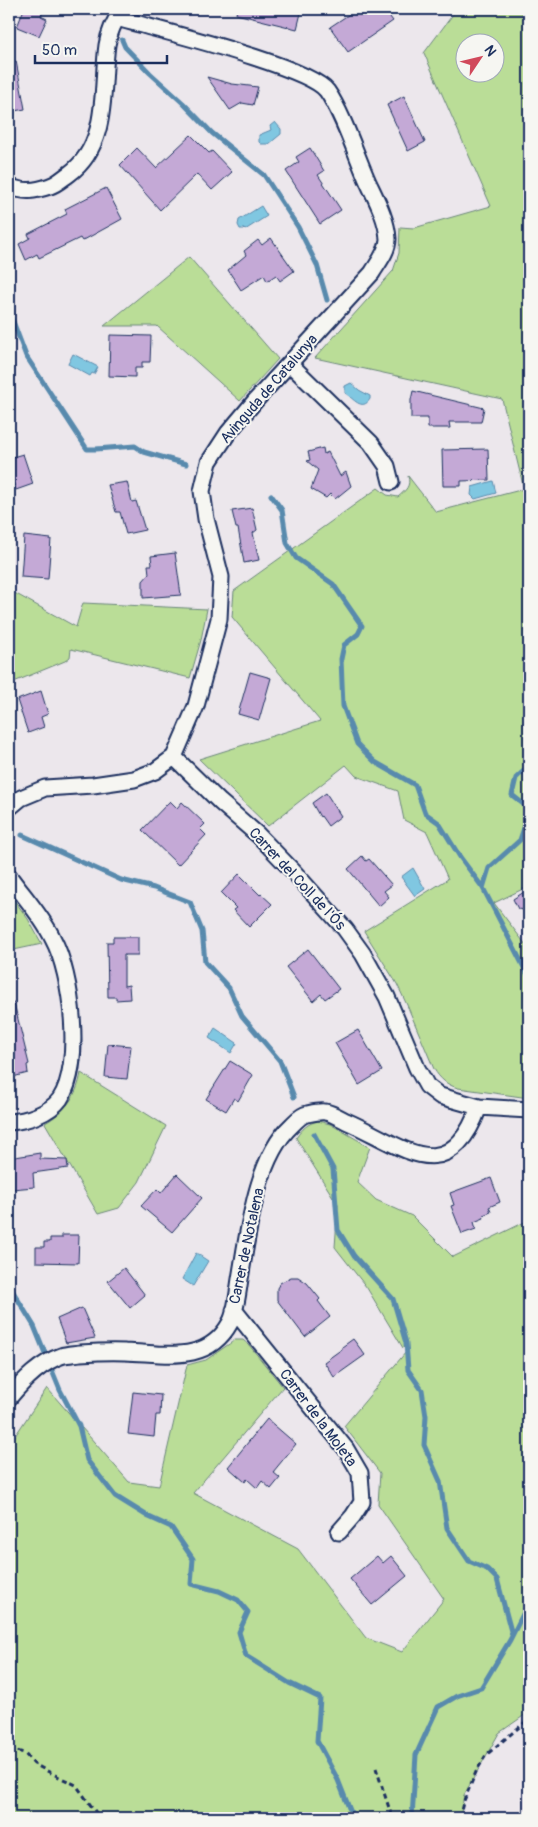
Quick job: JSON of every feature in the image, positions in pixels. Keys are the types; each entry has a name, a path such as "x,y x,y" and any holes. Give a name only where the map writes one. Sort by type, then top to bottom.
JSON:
{"street":[{"name":"Avinguda de Catalunya","path":"9,186 32,192 54,185 74,170 87,155 102,116 107,44 120,13 305,75 327,90 383,217 388,240 383,256 372,272 255,401 228,433 209,462 202,490 206,519 221,576 219,619 196,706 174,757 155,772 100,784 45,788 21,798 9,808"},
{"path":"290,364 371,443 387,466 392,482"},
{"name":"Carrer del Coll de l'Ós","path":"174,757 258,836 345,928 363,954 387,996 417,1068 427,1086 440,1096 479,1107 529,1110"},
{"path":"9,876 54,939 61,957 67,983 73,1043 68,1080 58,1101 39,1115 9,1122"},
{"name":"Carrer de Notalena","path":"9,1398 21,1383 34,1372 62,1356 89,1352 126,1352 168,1356 203,1350 218,1339 231,1322 251,1216 266,1162 282,1134 304,1114 325,1112 357,1126 397,1148 410,1153 428,1156 445,1154 460,1143 472,1125 479,1107"},
{"name":"Carrer de la Moleta","path":"234,1310 346,1449 360,1473 362,1502 339,1532"}],"path":[{"path":"459,1818 476,1772 486,1755 529,1719"},
{"path":"9,1749 24,1753 34,1764 51,1774 76,1784 100,1818"},
{"path":"376,1768 391,1814 390,1818"}],"green space":[{"path":"457,9 529,9 529,886 494,903 529,949 529,1098 458,1088 441,1079 434,1069 397,984 364,931 448,879 427,832 404,820 398,791 356,776 346,765 268,826 199,759 320,721 232,617 234,591 378,488 387,495 398,497 407,488 409,483 408,476 436,512 524,489 502,399 315,358 393,271 399,253 400,227 414,228 491,206 424,53"},
{"path":"189,257 278,359 240,401 157,326 104,326"},
{"path":"9,590 76,627 83,603 207,609 201,640 190,678 71,649 70,657 65,661 9,684"},
{"path":"9,893 28,919 42,944 9,951"},
{"path":"81,1073 166,1126 139,1182 119,1208 98,1214 45,1123 59,1114 69,1102"},
{"path":"318,1121 330,1124 370,1147 357,1182 376,1200 412,1216 453,1257 529,1220 529,1712 499,1733 464,1795 460,1818 9,1818 9,1445 47,1388 129,1482 159,1486 187,1365 206,1360 235,1340 243,1340 283,1387 193,1493 298,1549 366,1638 402,1652 444,1599 378,1504 380,1473 344,1426 406,1352 405,1346 403,1348 367,1288 335,1247 338,1205 296,1138 311,1123"}],"water":[{"path":"275,122 281,129 281,134 269,144 261,144 259,142 259,135 271,130 270,126"},
{"path":"261,206 267,216 245,230 240,229 238,225 239,220"},
{"path":"73,354 98,367 94,374 92,373 90,376 68,364"},
{"path":"351,383 370,396 367,403 358,403 345,393 345,386"},
{"path":"493,481 496,493 475,499 471,495 472,487"},
{"path":"413,868 425,889 415,896 401,877"},
{"path":"215,1028 237,1043 231,1053 209,1038"},
{"path":"196,1253 208,1261 193,1286 182,1279"}],"building":[{"path":"24,9 45,9 41,16 47,19 39,36 17,27"},
{"path":"237,9 302,9 297,29 236,14"},
{"path":"357,9 384,9 393,21 348,52 330,27"},
{"path":"16,61 25,109 9,112 9,62"},
{"path":"207,77 232,84 258,87 253,105 242,103 230,110"},
{"path":"404,96 425,142 408,151 387,105"},
{"path":"191,135 209,153 212,151 232,172 212,190 197,174 160,210 120,165 137,148 156,168"},
{"path":"310,148 324,171 318,175 341,210 320,224 286,171 299,162 296,157"},
{"path":"106,188 122,219 82,241 80,238 39,258 37,254 26,260 19,244 30,238 28,234 67,214 65,209"},
{"path":"271,238 294,271 280,281 276,275 267,281 264,275 241,290 228,270 246,255 244,251 258,240 262,245"},
{"path":"110,335 151,336 150,362 142,362 142,368 135,368 135,377 109,376"},
{"path":"413,391 484,408 481,422 449,422 450,428 428,428 428,418 411,418"},
{"path":"323,448 324,454 328,452 340,476 346,472 351,486 335,499 330,494 326,498 311,489 318,470 307,461 310,460 308,452"},
{"path":"488,449 489,480 461,481 461,486 443,486 442,450"},
{"path":"23,454 33,484 16,490 13,481 9,482 9,458"},
{"path":"127,482 132,502 136,501 145,530 126,534 120,512 116,512 108,485"},
{"path":"252,508 257,530 253,533 259,560 244,563 238,528 236,528 232,511"},
{"path":"24,536 51,539 48,579 21,577"},
{"path":"175,553 181,595 143,598 143,581 149,574 148,565 152,565 151,556"},
{"path":"250,672 271,678 259,720 238,714"},
{"path":"41,691 48,714 41,717 44,727 28,733 17,700"},
{"path":"326,793 341,816 328,826 312,803"},
{"path":"170,801 177,808 182,802 205,824 200,829 206,835 178,865 142,830"},
{"path":"362,856 366,861 369,859 392,885 384,891 389,897 379,906 348,869"},
{"path":"239,874 272,904 249,927 233,910 236,908 221,893"},
{"path":"529,889 529,911 518,909 513,899"},
{"path":"113,937 138,937 138,955 124,955 124,986 129,985 130,999 116,1000 116,997 108,997 107,942 113,942"},
{"path":"308,949 339,989 325,999 321,994 313,1001 286,967"},
{"path":"14,1003 29,1064 27,1065 28,1073 9,1078 9,1004"},
{"path":"358,1030 382,1071 359,1085 335,1043"},
{"path":"108,1044 131,1046 127,1079 105,1077"},
{"path":"230,1061 253,1075 238,1101 234,1098 226,1111 206,1099"},
{"path":"40,1153 40,1159 67,1160 68,1168 33,1173 34,1187 12,1189 11,1180 9,1180 9,1158"},
{"path":"177,1174 202,1198 172,1232 141,1206 157,1189 161,1193"},
{"path":"491,1178 500,1202 489,1207 491,1212 483,1215 484,1218 474,1222 476,1229 462,1234 451,1206 454,1205 450,1193"},
{"path":"62,1235 79,1235 78,1263 36,1262 36,1247 44,1247 44,1242 50,1242 50,1238 62,1238"},
{"path":"124,1268 145,1295 130,1308 108,1281"},
{"path":"291,1277 298,1277 307,1283 320,1299 318,1301 330,1317 305,1337 277,1300 277,1288 280,1283"},
{"path":"82,1308 95,1338 66,1343 57,1319"},
{"path":"353,1339 365,1355 334,1377 324,1362"},
{"path":"133,1392 161,1395 160,1415 156,1415 154,1437 128,1434"},
{"path":"267,1419 296,1444 273,1472 280,1478 271,1489 262,1481 257,1488 247,1479 245,1482 228,1467"},
{"path":"377,1556 383,1563 391,1556 407,1576 372,1605 350,1579"}],"waterway":[{"path":"122,40 125,47 150,73 212,133 264,175 298,227 317,265 327,300"},
{"path":"9,311 26,356 87,449 135,446 144,452 186,464"},
{"path":"271,495 282,510 287,543 296,558 333,584 362,626 358,634 344,645 341,659 343,706 357,744 375,762 415,785 425,813 439,823 460,857 483,888"},
{"path":"529,766 516,778 512,795 527,807 525,825 520,840 489,868 483,888 529,977"},
{"path":"22,835 121,880 154,888 190,902 202,931 205,962 229,988 242,1016 280,1061 294,1097"},
{"path":"314,1134 333,1169 338,1230 354,1256 393,1299 406,1343 408,1370 422,1390 426,1416 424,1445 440,1481 447,1528 469,1561 487,1569 497,1579 512,1635"},
{"path":"9,1285 34,1326 60,1390 79,1426 87,1460 115,1496 149,1517 171,1527 193,1559 191,1584 219,1591 238,1600 248,1612 239,1632 246,1656 289,1683 320,1698 317,1741 338,1780 353,1818"},
{"path":"529,1547 529,1584"},
{"path":"412,1818 416,1755 438,1707 457,1696 481,1688 510,1640 525,1610 529,1587"}]}
